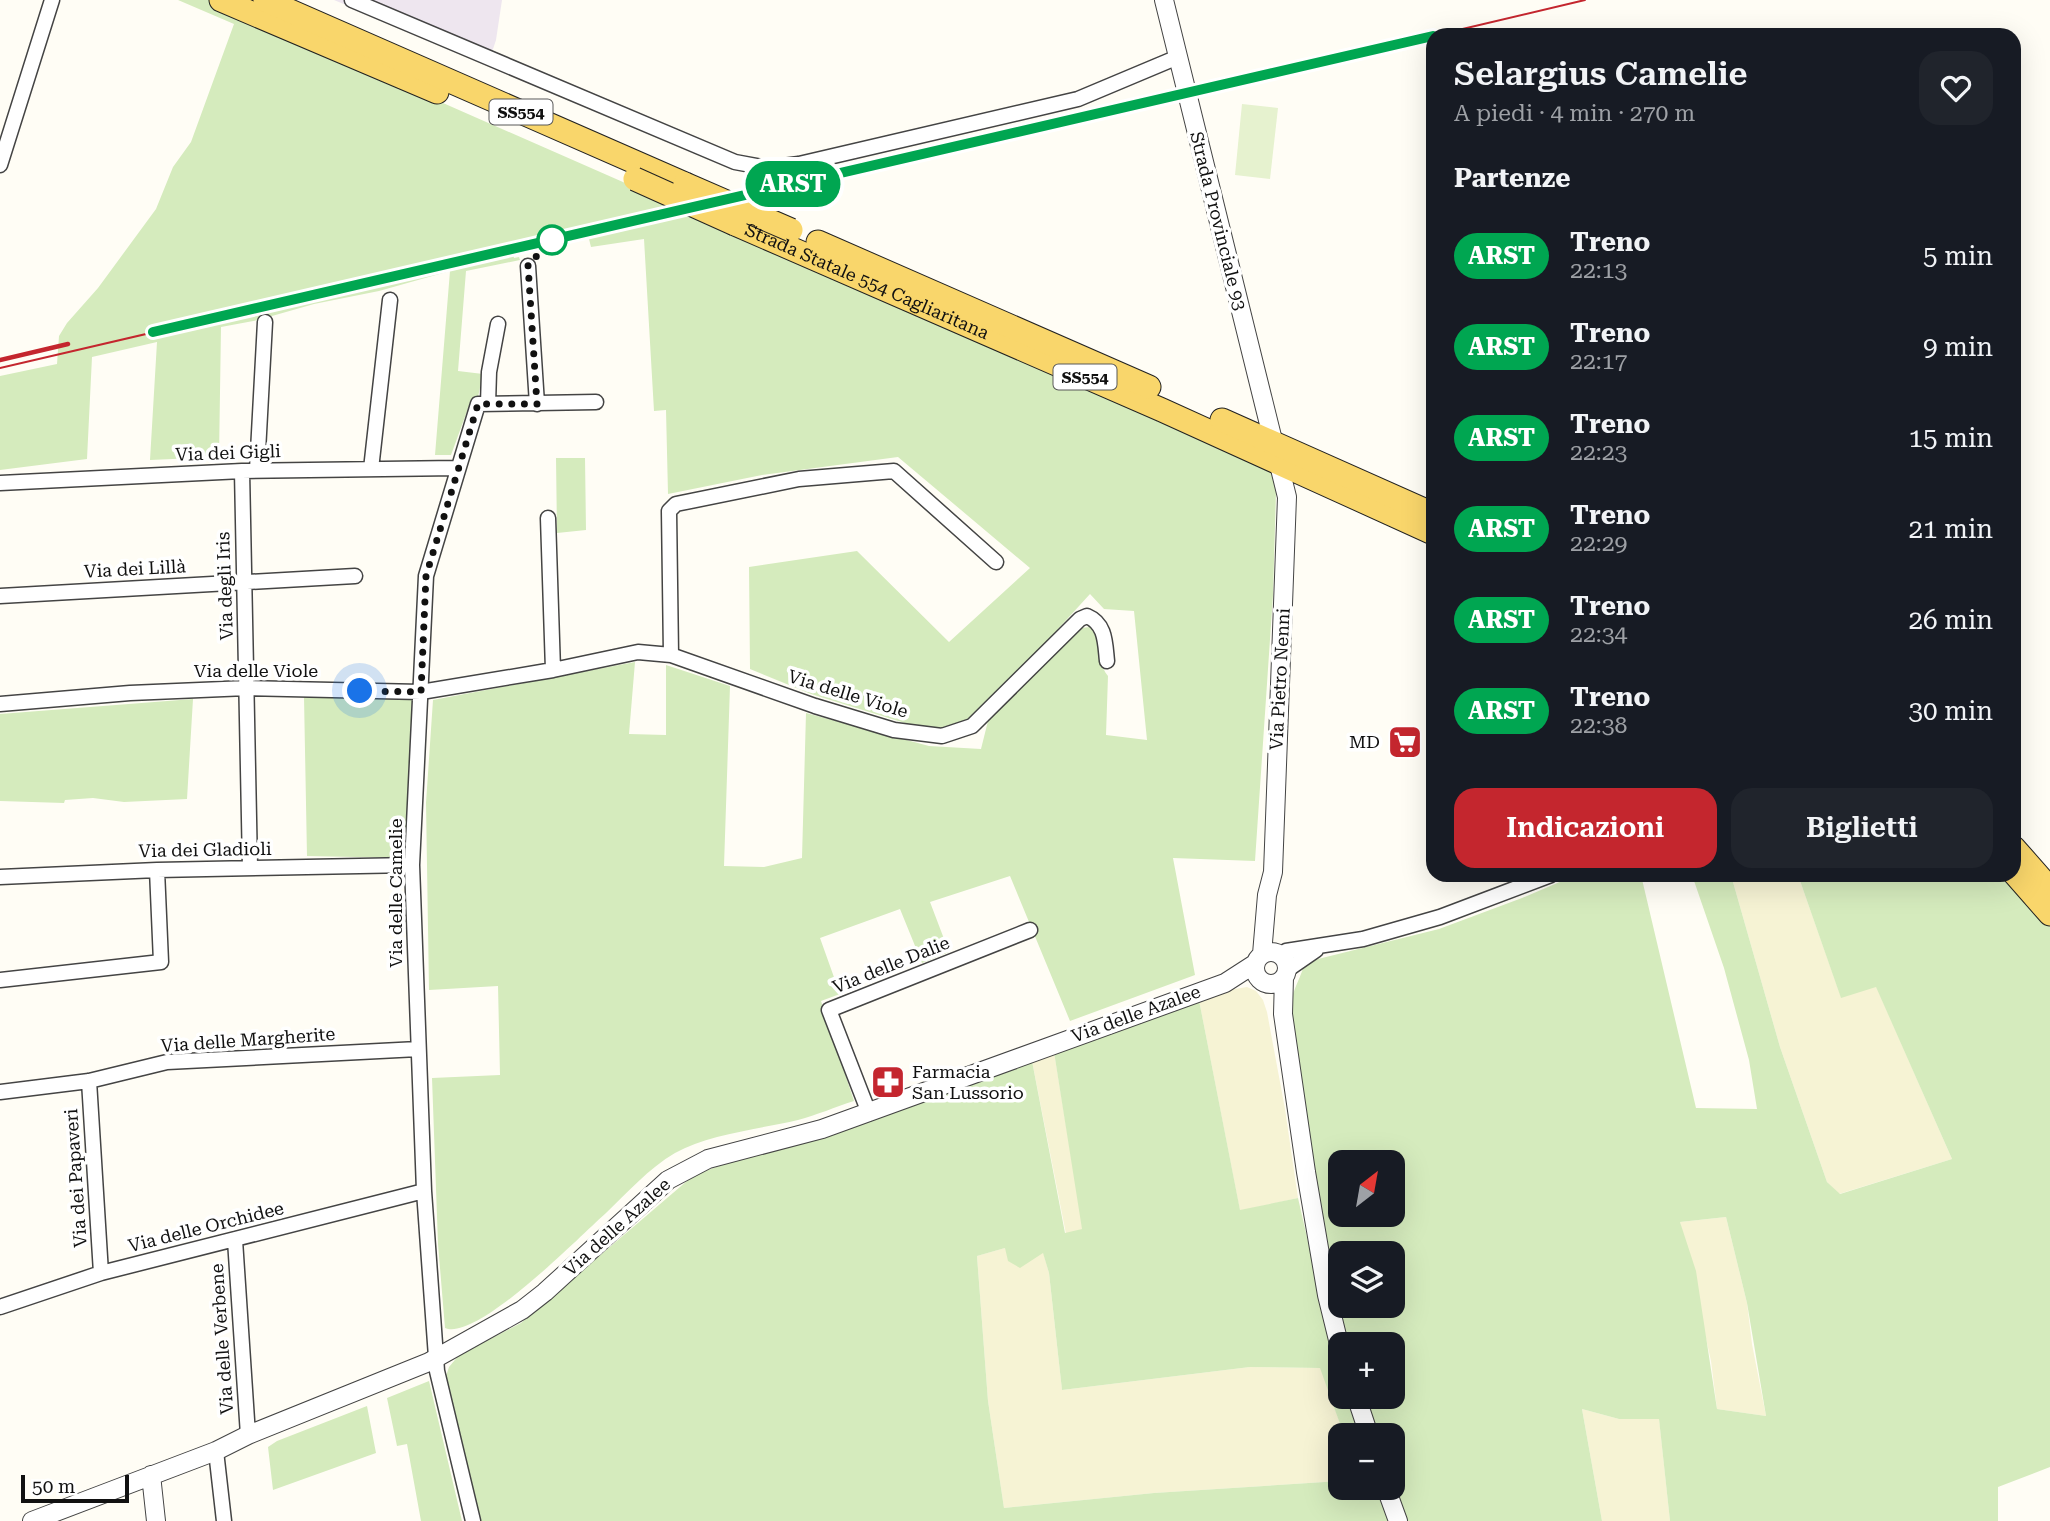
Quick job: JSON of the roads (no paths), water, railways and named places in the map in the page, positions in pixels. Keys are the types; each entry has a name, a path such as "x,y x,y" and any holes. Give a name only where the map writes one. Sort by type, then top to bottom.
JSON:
{"main road":[{"name":"Strada Statale 554 Cagliaritana","path":"265,0 354,48 635,179 1163,410 1426,530"},
{"name":"Strada Statale 554 Cagliaritana","path":"223,1 354,48 685,184 1426,511"},
{"path":"2021,856 2050,889"},
{"path":"2021,881 2050,914"}],"street":[{"path":"0,166 52,0"},
{"path":"352,0 734,162 767,168 799,164 1077,99 1178,57"},
{"name":"Strada Provinciale 93","path":"1164,0 1272,442"},
{"path":"528,265 537,404"},
{"path":"371,469 390,300"},
{"name":"Via degli Iris","path":"250,868 243,582 249,470 265,322"},
{"path":"498,324 489,372 488,404 596,401"},
{"name":"Via delle Camelie","path":"473,1521 436,1371 424,1191 412,865 426,576 478,404 488,404"},
{"name":"Via Pietro Nenni","path":"1272,442 1284,480 1287,513 1273,872 1265,917 1272,967"},
{"name":"Via dei Gigli","path":"0,483 249,470 457,468"},
{"path":"671,655 669,511 676,504 799,479 894,471 996,562"},
{"path":"548,518 553,670"},
{"name":"Via dei Lillà","path":"0,596 355,576"},
{"name":"Via delle Viole","path":"0,704 130,693 247,688 421,692 553,670 638,652 671,655 815,706 894,730 942,736 972,726 1087,615 1097,620 1103,632 1107,661"},
{"name":"Via dei Gladioli","path":"0,877 157,870 412,865"},
{"path":"0,980 161,962 157,870"},
{"path":"1336,1332 1324,1281 1283,1014 1272,967 1286,951 1363,939 1440,917 1532,882"},
{"name":"Via delle Dalie","path":"869,1113 829,1010 1030,930"},
{"name":"Via delle Azalee","path":"32,1521 216,1451 247,1435 408,1373 522,1310 676,1174 708,1159 822,1129 869,1113 1272,967"},
{"name":"Via delle Margherite","path":"0,1092 89,1081 167,1062 418,1049"},
{"name":"Via dei Papaveri","path":"89,1081 101,1273"},
{"name":"Via delle Orchidee","path":"0,1307 101,1273 424,1191"},
{"name":"Via delle Verbene","path":"235,1240 247,1435"},
{"path":"216,1451 224,1521"},
{"path":"151,1475 156,1521"},
{"path":"1391,1500 1398,1521"}],"tram line":[{"path":"1467,28 1585,0"},
{"path":"743,195 1426,38"},
{"path":"0,368 687,208"}],"railway":[{"path":"0,360 68,344"}],"train":[{"name":"ARST","path":"153,332 1426,38"}],"place":[{"name":"MD","path":"1405,742"},
{"name":"Farmacia San Lussorio","path":"888,1082"}]}
